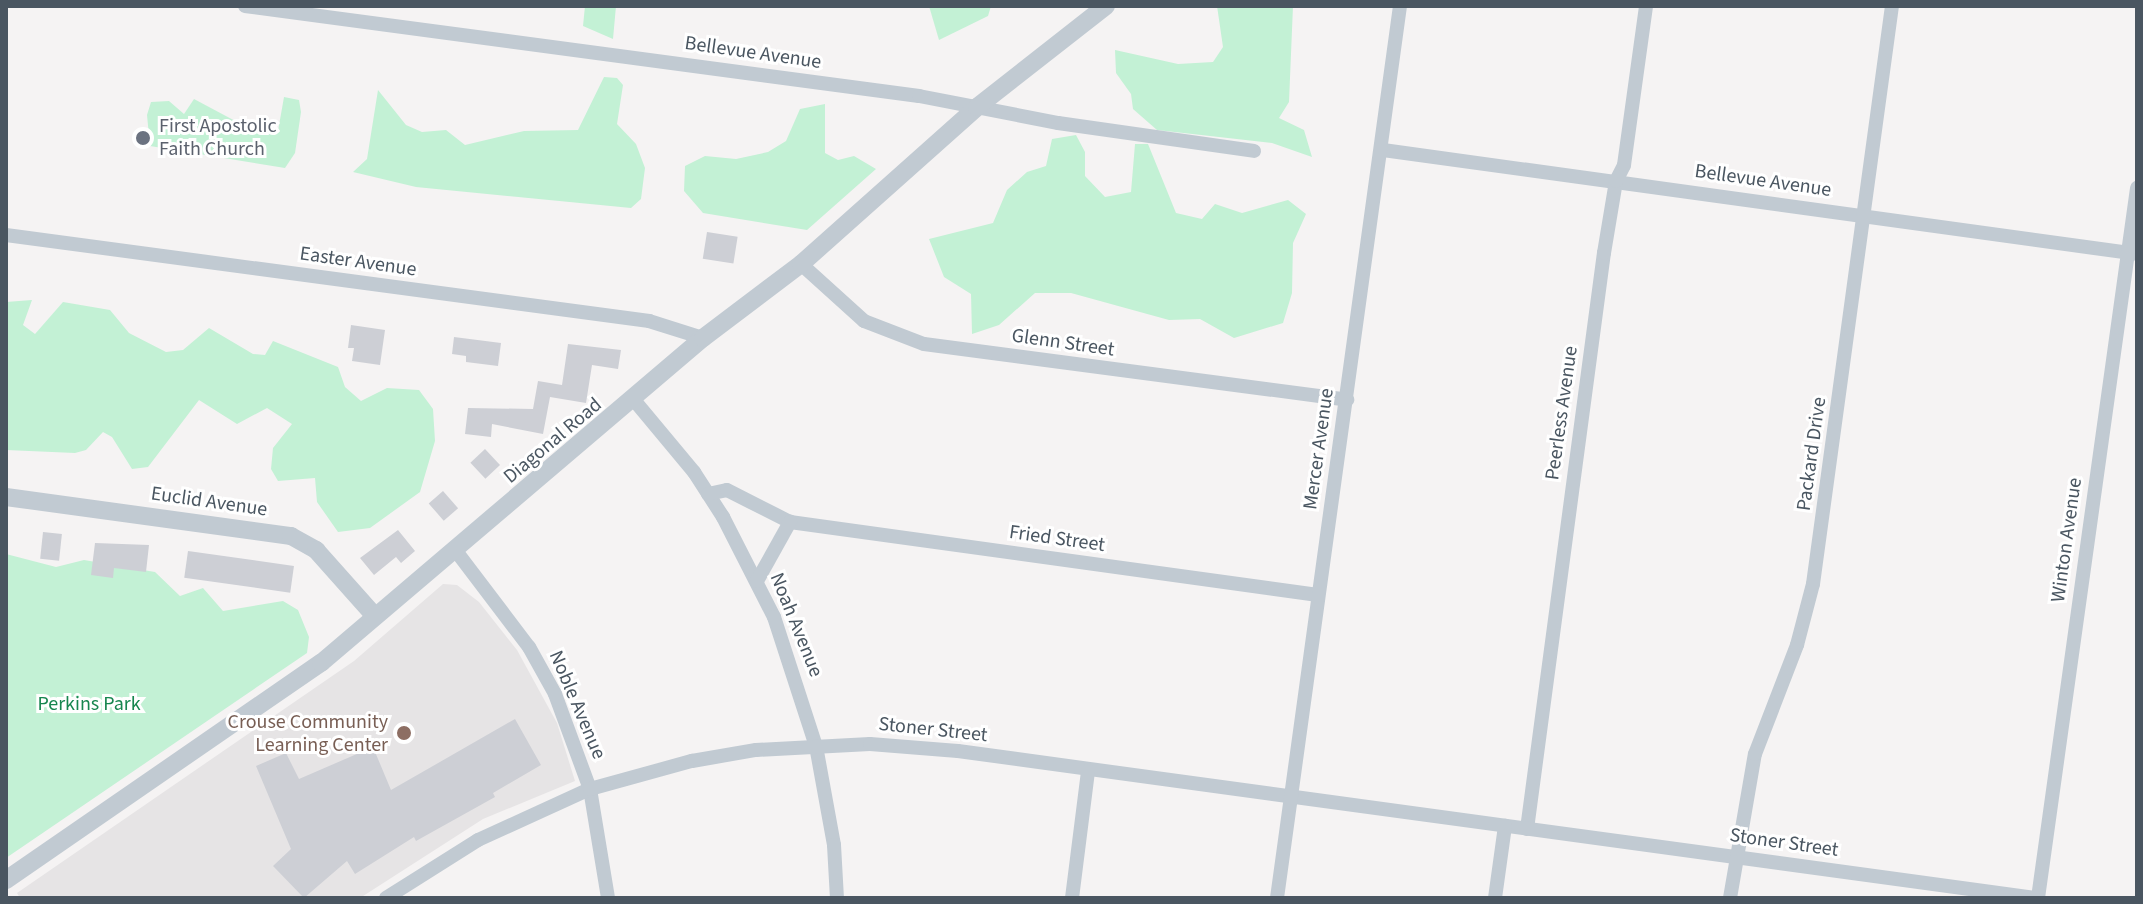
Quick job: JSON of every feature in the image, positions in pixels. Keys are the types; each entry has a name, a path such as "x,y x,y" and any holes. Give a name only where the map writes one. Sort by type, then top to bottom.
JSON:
{"street":[{"name":"Bellevue Avenue","path":"245,6 977,107 1254,151"},
{"name":"Diagonal Road","path":"6,880 321,663 373,614 456,551 703,338 801,264 977,107 1106,6"},
{"name":"Mercer Avenue","path":"1277,898 1383,150 1400,6"},
{"name":"Peerless Avenue","path":"1527,829 1616,181 1624,165 1646,6"},
{"name":"Packard Drive","path":"1730,898 1755,754 1797,645 1813,584 1892,6"},
{"name":"Bellevue Avenue","path":"1383,150 2132,253"},
{"name":"Winton Avenue","path":"2037,898 2132,253 2137,188"},
{"name":"Easter Avenue","path":"6,235 649,321 703,338"},
{"name":"Glenn Street","path":"801,264 864,321 912,341 1347,400"},
{"name":"Noah Avenue","path":"634,400 708,494 757,581 801,690 816,746 834,845 837,898"},
{"name":"Fried Street","path":"708,494 727,490 790,522 1318,595"},
{"name":"Euclid Avenue","path":"6,497 291,536 326,560 373,614"},
{"path":"757,581 790,522"},
{"name":"Noble Avenue","path":"456,551 541,667 590,789 608,898"},
{"name":"Stoner Street","path":"386,898 478,840 590,789 692,761 816,746 895,745 1736,856 1994,895 2037,898"},
{"path":"1072,898 1088,771"},
{"path":"1495,898 1505,826"}],"shaded area":[{"name":"Crouse Community Learning Center","path":"443,584 457,585 479,602 517,650 557,723 575,781 483,819 360,898 20,898 17,893 354,661"}],"green space":[{"path":"585,6 616,6 613,39 583,26"},
{"path":"929,6 991,6 988,16 939,40"},
{"path":"1217,6 1293,6 1289,102 1279,118 1304,130 1312,157 1272,143 1157,130 1133,109 1131,94 1116,73 1115,50 1178,64 1213,62 1223,47"},
{"path":"604,77 617,78 623,85 617,124 636,144 645,168 641,199 631,208 416,187 353,172 367,159 378,90 406,125 422,132 446,130 465,145 524,131 578,130"},
{"path":"284,97 299,100 301,112 295,153 285,168 150,146 147,115 151,102 169,101 184,114 194,99 254,131 278,131"},
{"path":"825,104 825,153 838,160 854,156 876,169 807,230 703,213 684,191 685,166 705,156 736,159 768,152 786,141 800,109"},
{"path":"1076,135 1085,152 1085,176 1105,197 1131,192 1135,144 1148,144 1176,213 1202,219 1215,204 1242,213 1288,200 1306,214 1293,243 1292,293 1283,323 1234,338 1200,319 1169,320 1071,293 1035,293 999,325 972,334 971,294 944,277 929,239 993,223 1007,190 1027,172 1046,166 1052,139"},
{"path":"32,300 23,325 35,334 63,302 110,310 129,333 166,352 183,350 209,328 253,354 265,355 273,341 338,367 345,387 361,401 387,388 419,390 433,409 435,441 420,492 370,528 338,532 317,502 315,478 278,481 271,469 273,448 292,424 267,408 237,424 199,400 148,467 132,469 112,437 103,432 86,450 75,453 6,450 6,302"},
{"name":"Perkins Park","path":"6,554 56,567 84,560 155,572 180,596 203,588 223,611 283,601 298,610 309,637 307,653 6,858"}],"building":[{"path":"707,232 738,237 733,264 703,259"},
{"path":"351,325 385,330 380,365 352,361 354,348 348,348"},
{"path":"454,337 501,343 498,366 466,362 466,356 452,354"},
{"path":"568,344 621,350 618,369 592,365 586,403 550,397 543,434 492,424 491,437 465,434 468,408 533,409 538,381 562,385"},
{"path":"485,449 500,465 485,479 470,463"},
{"path":"443,491 458,508 444,521 429,503"},
{"path":"398,530 415,551 401,563 396,557 374,575 360,558"},
{"path":"43,532 62,534 59,561 40,559"},
{"path":"95,543 149,545 146,572 114,568 113,578 91,575"},
{"path":"188,551 294,566 290,593 184,578"},
{"path":"515,719 541,765 493,793 495,797 416,841 414,837 355,874 347,861 304,898 273,866 291,849 256,766 286,753 299,779 373,747 391,790"}],"place":[{"name":"First Apostolic Faith Church","path":"143,138"},
{"name":"Crouse Community Learning Center","path":"404,733"}]}
